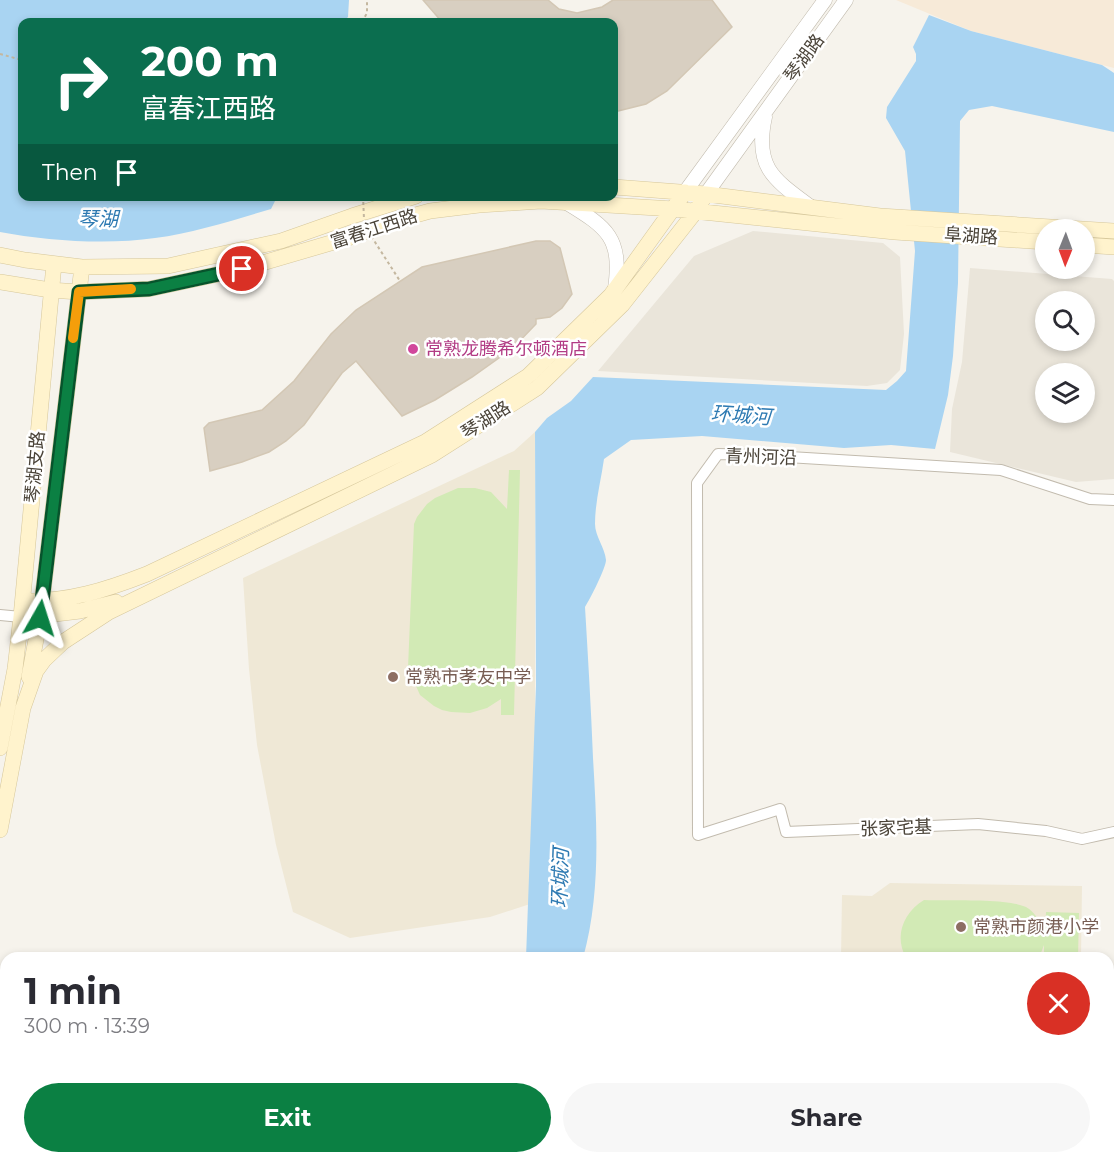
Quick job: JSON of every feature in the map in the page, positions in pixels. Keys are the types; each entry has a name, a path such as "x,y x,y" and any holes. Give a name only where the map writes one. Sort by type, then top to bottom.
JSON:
{"main road":[{"path":"618,187 706,194 880,216 908,217 970,229"},
{"name":"琴湖路","path":"23,601 42,601 106,591 147,574 425,442 528,376 615,289 685,192"},
{"name":"琴湖路","path":"23,708 36,671 44,660 63,642 109,612 432,455 537,388 622,304 696,211 706,194"},
{"name":"富春江西路","path":"0,255 82,267 168,266 280,242 400,201"},
{"name":"富春江西路","path":"0,282 79,292 149,289 242,269 351,237 430,210 531,202 674,209 896,232"},
{"name":"阜湖路","path":"896,232 970,229 1114,231"},
{"name":"阜湖路","path":"970,229 1035,240"},
{"path":"1095,246 1114,247"},
{"name":"琴湖支路","path":"0,748 15,669 23,601 54,264"},
{"name":"琴湖支路","path":"36,642 82,267"},
{"path":"21,617 40,618 119,602 166,584"},
{"name":"琴湖路","path":"0,830 36,642"}],"street":[{"name":"琴湖路","path":"685,192 825,0"},
{"name":"琴湖路","path":"706,194 846,0"},
{"path":"766,111 761,144 764,161 772,174 788,190 811,207"},
{"path":"567,203 595,220 611,237 617,263 615,289"},
{"name":"青州河沿","path":"698,835 697,483 718,454 1001,470 1090,499 1114,500"},
{"path":"0,615 21,617"},
{"name":"张家宅基","path":"698,835 780,809 786,832 978,824 1046,831 1082,839 1114,832"}],"path":[{"path":"364,18 367,13 367,0"},
{"path":"0,54 18,59"},
{"path":"363,201 364,219 373,239 400,281"}],"shaded area":[{"path":"896,0 1114,0 1114,68 971,31"},
{"path":"753,231 883,243 900,257 904,334 900,370 887,383 867,386 598,371 694,256"},
{"path":"970,268 1035,273 1035,279 1095,278 1114,281 1114,479 1076,482 950,452 952,409 962,362"},
{"name":"常熟市孝友中学","path":"535,432 535,787 530,904 490,917 350,938 293,912 276,845 257,745 243,578 514,451"},
{"name":"常熟市颜港小学","path":"890,883 1082,886 1081,952 841,952 842,895 872,896"}],"green space":[{"path":"509,470 520,470 514,715 501,715 501,699 487,708 470,713 442,710 420,695 408,668 414,524 427,504 458,488 475,488 491,492 507,509"},
{"path":"924,900 992,901 1017,904 1026,907 1036,916 1045,937 1046,912 1079,913 1078,952 1044,952 1044,945 1041,952 903,952 901,933 903,926 906,918"}],"water":[{"name":"琴湖","path":"0,0 349,0 347,18 18,18 18,201 275,201 271,209 199,230 155,238 98,242 37,238 0,232"},
{"name":"环城河","path":"929,15 971,31 1102,65 1114,73 1114,132 992,106 969,110 960,121 958,283 953,356 948,395 935,449 891,445 844,448 702,436 631,440 604,459 595,524 606,560 601,576 585,607 596,834 593,909 584,952 526,952 536,686 535,432 547,418 571,401 593,377 886,390 897,381 906,371 915,251 905,151 886,118 887,107 916,61 913,47"}],"building":[{"path":"423,0 548,0 559,9 577,13 602,7 613,0 712,0 732,27 667,91 646,104 618,111 618,18 439,18"},
{"path":"536,241 550,241 560,248 572,294 562,308 550,317 536,319 536,324 513,348 472,377 435,400 402,416 356,361 342,373 304,425 286,441 269,452 210,471 204,428 209,423 262,410 294,381 331,334 356,310 422,267"}],"slow traffic":[{"path":"73,338 79,292 131,289"}],"place":[{"name":"常熟龙腾希尔顿酒店","path":"413,349"},
{"name":"常熟市孝友中学","path":"393,677"},
{"name":"常熟市颜港小学","path":"961,927"}],"route":[{"path":"40,618 79,292 149,289 242,269"}]}
